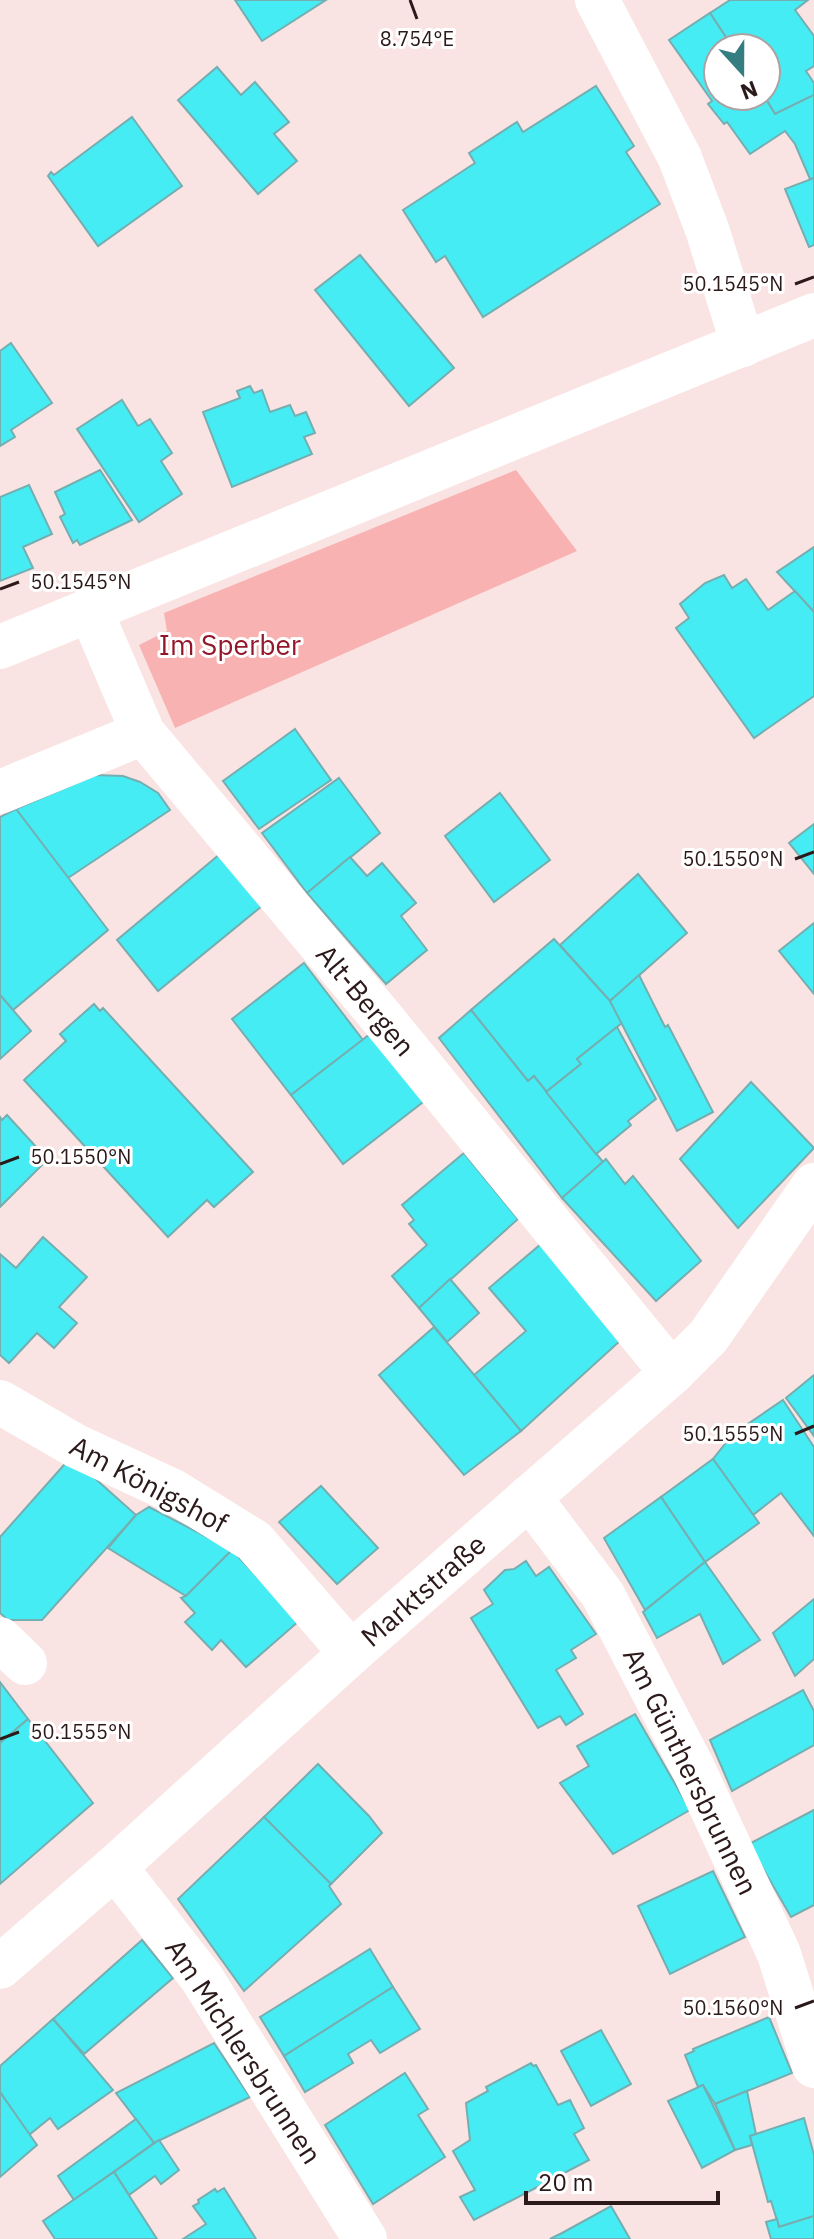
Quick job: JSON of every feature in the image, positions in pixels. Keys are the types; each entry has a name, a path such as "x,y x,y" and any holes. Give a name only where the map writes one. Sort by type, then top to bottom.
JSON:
{"street":[{"path":"597,0 680,158 708,232 743,345"},
{"path":"0,647 814,315"},
{"name":"Alt-Bergen","path":"90,609 143,733 382,1018 672,1373"},
{"path":"0,792 143,733"},
{"name":"Marktstraße","path":"0,1967 351,1653 672,1373 708,1337 814,1185"},
{"name":"Am Königshof","path":"0,1402 76,1446 173,1491 254,1541 351,1653"},
{"name":"Am Günthersbrunnen","path":"529,1497 603,1595 694,1770 779,1954 814,2066"},
{"name":"Am Michlersbrunnen","path":"115,1867 201,1977 365,2239"}],"green space":[{"name":"Im Sperber","path":"516,470 577,551 175,728 139,645 167,631 164,613"}],"building":[{"path":"235,0 326,0 262,41"},
{"path":"730,0 808,0 795,10 814,36 814,66 806,71 814,83 814,95 782,111 782,32 722,32 710,13"},
{"path":"710,13 722,32 702,32 702,87 669,40"},
{"path":"217,67 241,95 255,82 289,122 274,134 297,161 258,194 178,100"},
{"path":"596,86 634,146 626,152 660,204 483,317 445,256 436,262 403,210 475,163 469,153 517,122 523,132"},
{"path":"814,95 814,178 810,179 795,144 785,131 750,154 727,122 724,124 714,112 775,114"},
{"path":"132,117 182,186 98,246 48,176 51,172 54,175"},
{"path":"814,178 814,245 809,247 785,189"},
{"path":"360,255 454,368 409,406 315,290"},
{"path":"11,343 52,403 11,430 15,437 0,446 0,351"},
{"path":"250,386 254,393 262,390 270,412 290,405 295,416 306,412 315,433 304,437 312,454 232,487 203,412 240,398 237,391"},
{"path":"122,400 138,426 150,419 172,453 161,461 182,494 139,522 77,429"},
{"path":"100,470 132,520 80,545 77,540 73,543 60,517 65,514 55,492"},
{"path":"29,485 52,534 23,547 33,568 0,581 0,497"},
{"path":"814,547 814,612 777,572"},
{"path":"724,575 732,588 746,579 768,610 795,591 814,612 814,696 754,738 676,628 689,618 680,604 705,583"},
{"path":"295,729 331,780 259,829 223,781"},
{"path":"95,775 123,776 140,782 158,793 170,810 68,878 16,809"},
{"path":"339,778 380,833 307,893 262,833"},
{"path":"500,793 550,860 494,902 445,836"},
{"path":"16,809 108,930 13,1010 0,995 0,817"},
{"path":"814,824 814,874 789,843"},
{"path":"220,854 262,906 158,991 117,940"},
{"path":"350,857 367,876 382,863 416,903 401,916 427,950 386,984 307,893"},
{"path":"638,874 687,933 610,1001 560,945"},
{"path":"814,923 814,994 779,951"},
{"path":"554,939 610,1001 622,1023 577,1059 581,1064 546,1092 534,1076 528,1081 471,1010"},
{"path":"304,963 363,1040 291,1095 232,1019"},
{"path":"639,975 713,1112 677,1131 610,1001"},
{"path":"0,995 31,1031 0,1059"},
{"path":"94,1004 100,1011 103,1008 253,1172 214,1207 207,1200 168,1237 24,1080 66,1041 60,1034"},
{"path":"471,1010 528,1081 534,1076 603,1162 562,1198 439,1038"},
{"path":"617,1027 656,1099 628,1121 631,1125 596,1154 546,1092 581,1064 577,1059"},
{"path":"374,1031 427,1099 343,1164 291,1095"},
{"path":"751,1082 814,1148 738,1228 680,1159"},
{"path":"7,1115 40,1151 34,1155 43,1164 0,1207 0,1117 2,1120"},
{"path":"464,1153 518,1219 419,1308 392,1276 427,1245 409,1224 414,1220 402,1205"},
{"path":"606,1159 625,1184 633,1176 701,1261 656,1301 562,1198"},
{"path":"43,1237 87,1277 59,1307 77,1323 54,1348 37,1333 9,1363 0,1355 0,1254 16,1268"},
{"path":"541,1244 621,1340 521,1431 474,1375 526,1331 489,1288"},
{"path":"450,1279 479,1313 447,1342 419,1308"},
{"path":"434,1327 521,1431 464,1475 379,1375"},
{"path":"814,1375 814,1436 786,1398"},
{"path":"783,1400 814,1447 814,1536 781,1493 753,1515 713,1459 733,1434"},
{"path":"71,1457 136,1515 42,1620 8,1620 0,1613 0,1537"},
{"path":"713,1459 759,1523 705,1562 661,1497"},
{"path":"321,1486 378,1548 337,1584 279,1522"},
{"path":"661,1497 705,1562 645,1610 604,1538"},
{"path":"149,1507 232,1550 186,1596 108,1548 136,1515"},
{"path":"232,1550 299,1621 246,1667 221,1640 212,1650 185,1622 195,1613 181,1598"},
{"path":"526,1561 536,1576 549,1567 596,1634 571,1650 576,1658 556,1670 583,1714 566,1725 560,1716 538,1728 471,1618 493,1604 484,1590 505,1570 514,1569"},
{"path":"705,1562 760,1640 723,1664 700,1614 657,1638 643,1612"},
{"path":"814,1599 814,1659 795,1676 773,1633"},
{"path":"0,1682 28,1719 0,1743"},
{"path":"803,1690 814,1711 814,1745 732,1791 710,1740"},
{"path":"635,1714 690,1810 613,1854 560,1783 589,1766 577,1746"},
{"path":"28,1719 93,1803 0,1884 0,1743"},
{"path":"318,1764 382,1833 331,1884 264,1817"},
{"path":"814,1810 814,1905 791,1917 749,1844"},
{"path":"264,1817 331,1884 329,1886 341,1904 244,1991 178,1899"},
{"path":"713,1871 745,1937 670,1974 638,1906"},
{"path":"142,1940 173,1978 84,2054 53,2019"},
{"path":"370,1949 393,1987 284,2056 260,2017"},
{"path":"393,1987 420,2029 380,2053 371,2040 348,2054 353,2063 305,2092 284,2056"},
{"path":"769,2017 792,2073 715,2104 703,2085 698,2087 685,2055"},
{"path":"53,2019 113,2090 58,2129 50,2118 29,2135 0,2092 0,2066"},
{"path":"601,2030 631,2084 591,2106 561,2051"},
{"path":"214,2043 250,2097 154,2143 116,2093"},
{"path":"531,2063 536,2065 558,2105 570,2100 584,2128 574,2134 589,2160 474,2220 460,2197 475,2190 453,2151 470,2140 466,2103 488,2091 486,2087"},
{"path":"405,2073 428,2109 418,2115 445,2157 373,2204 325,2125"},
{"path":"703,2085 735,2150 702,2168 668,2101"},
{"path":"747,2091 756,2134 750,2136 752,2145 735,2150 715,2104"},
{"path":"0,2092 37,2145 0,2177"},
{"path":"804,2118 814,2155 814,2216 779,2227 771,2201 768,2202 750,2136"},
{"path":"136,2119 154,2143 74,2200 58,2176"},
{"path":"159,2140 179,2170 161,2184 155,2176 129,2195 114,2172"},
{"path":"114,2172 157,2239 55,2239 43,2221"},
{"path":"224,2188 256,2239 183,2239 206,2224 193,2206 215,2189 217,2192"},
{"path":"611,2206 630,2239 550,2239 562,2233"},
{"path":"814,2216 814,2239 771,2239 766,2222 777,2219 779,2227"}]}
